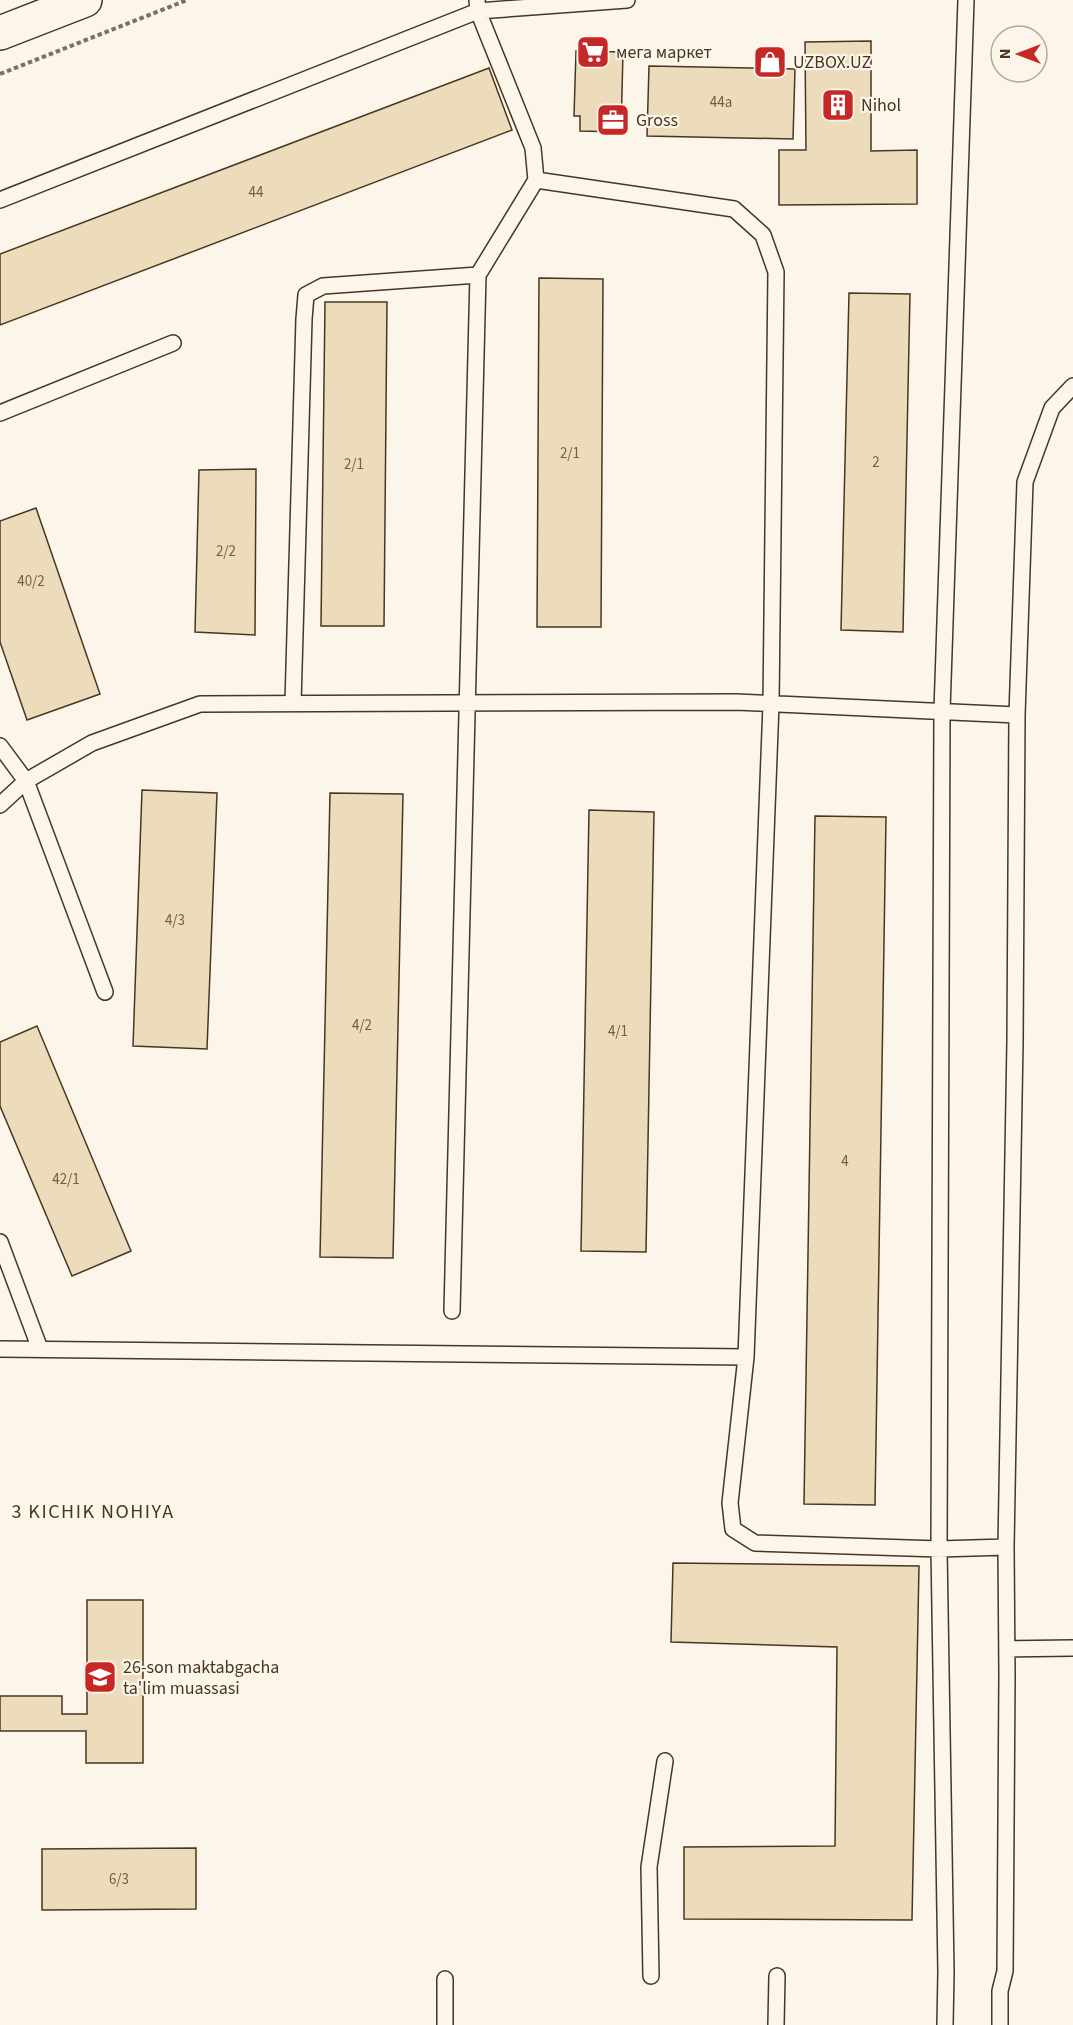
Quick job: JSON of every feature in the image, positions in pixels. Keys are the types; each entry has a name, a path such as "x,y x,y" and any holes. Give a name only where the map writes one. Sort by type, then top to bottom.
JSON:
{"main road":[{"path":"0,33 85,0"}],"lane":[{"path":"0,200 477,6 627,0"},
{"path":"945,2025 939,1549 942,711 966,0"},
{"path":"452,1311 478,275 536,180 533,148 477,6"},
{"path":"536,180 734,209 763,235 776,272 771,704 746,1357 730,1503 733,1529 755,1544 939,1549 1006,1547"},
{"path":"293,703 306,295 323,286 478,275"},
{"path":"0,413 173,343"},
{"path":"1000,2025 1000,1990 1005,1971 1006,1547 1015,1054 1017,715 1025,482 1052,408 1073,386"},
{"path":"0,805 26,781 92,743 200,704 736,702 1017,715"},
{"path":"0,746 26,781 105,992"},
{"path":"0,1242 40,1349"},
{"path":"0,1349 746,1357"},
{"path":"1007,1649 1073,1648"},
{"path":"651,1977 648,1867 665,1761"},
{"path":"776,2025 777,1976"},
{"path":"445,1979 445,2025"}],"path":[{"path":"0,74 187,0"}],"building":[{"name":"Nihol","path":"871,41 871,151 917,150 917,204 779,205 779,150 806,150 805,42"},
{"path":"576,51 623,52 621,132 580,131 580,116 574,116"},
{"path":"649,66 795,69 793,139 647,136"},
{"path":"489,68 512,130 0,325 0,254"},
{"path":"539,278 603,279 601,627 537,627"},
{"path":"849,293 910,294 903,632 841,630"},
{"path":"325,302 387,302 384,626 321,626"},
{"path":"256,469 255,635 195,632 199,470"},
{"path":"36,508 100,694 27,720 0,642 0,521"},
{"path":"142,790 217,793 207,1049 133,1046"},
{"path":"330,793 403,794 393,1258 320,1257"},
{"path":"589,810 654,812 646,1252 581,1251"},
{"path":"815,816 886,817 875,1505 804,1504"},
{"path":"37,1026 131,1251 72,1276 0,1106 0,1042"},
{"path":"673,1563 919,1566 912,1920 684,1919 684,1847 835,1846 837,1647 671,1642"},
{"path":"87,1600 143,1600 143,1763 86,1763 86,1731 0,1731 0,1696 62,1696 62,1714 87,1714"},
{"path":"196,1848 196,1909 42,1910 42,1849"}],"place":[{"name":"мега маркет","path":"593,52"},
{"name":"UZBOX.UZ","path":"770,62"},
{"name":"Nihol","path":"838,105"},
{"name":"Gross","path":"613,120"},
{"name":"26-son maktabgacha ta'lim muassasi","path":"100,1677"}],"district":[{"name":"3 KICHIK NOHIYA","path":"93,1512"}]}
